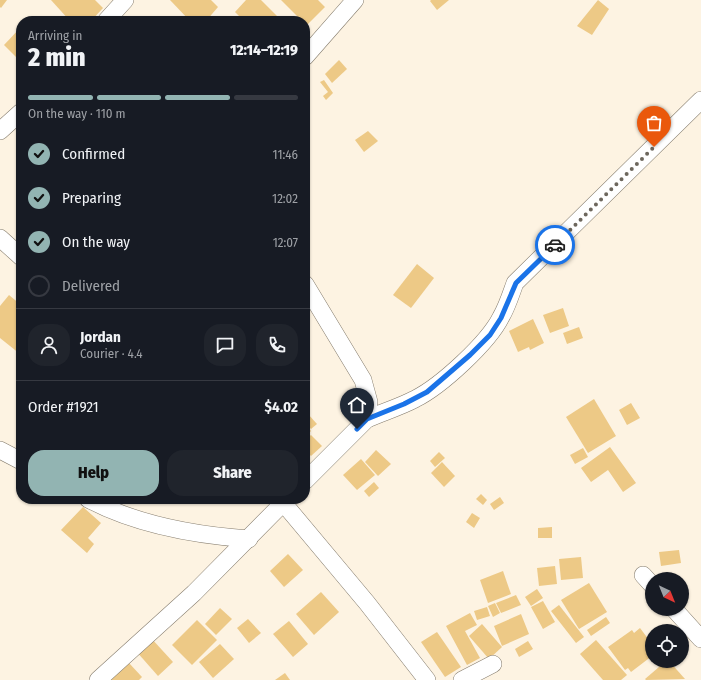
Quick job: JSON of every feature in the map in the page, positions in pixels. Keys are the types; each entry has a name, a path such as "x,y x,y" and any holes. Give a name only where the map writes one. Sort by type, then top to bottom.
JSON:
{"street":[{"path":"111,16 125,0"},
{"path":"310,51 355,0"},
{"path":"310,476 367,419 404,404 427,392 470,355 490,335 501,318 519,279 701,100"},
{"path":"0,131 16,117"},
{"path":"0,238 16,252"},
{"path":"310,292 363,380 369,402 367,419"},
{"path":"0,450 16,458"},
{"path":"99,504 131,518 188,533 248,539"},
{"path":"98,680 194,593 248,539 279,504"},
{"path":"286,504 367,603 427,680"},
{"path":"680,616 701,639"},
{"path":"462,680 493,664"}],"building":[{"path":"0,0 7,0 1,8 0,7"},
{"path":"51,0 95,0 103,8 96,16 65,16"},
{"path":"170,0 211,0 218,7 210,16 185,16"},
{"path":"246,0 261,0 277,16 239,16 235,12"},
{"path":"281,0 318,0 325,7 310,22 310,16 297,16"},
{"path":"449,0 437,10 430,1"},
{"path":"598,0 609,9 592,35 577,26"},
{"path":"16,32 16,57 4,45"},
{"path":"339,60 347,69 332,83 325,74"},
{"path":"324,80 333,93 326,100 323,96 328,92 320,82"},
{"path":"368,131 378,141 364,152 355,140"},
{"path":"417,264 434,278 411,308 393,295"},
{"path":"9,295 16,301 16,351 0,338 0,306"},
{"path":"563,308 569,326 550,333 543,315"},
{"path":"533,319 544,343 530,350 529,347 518,352 509,331"},
{"path":"579,327 583,338 567,344 563,333"},
{"path":"594,399 616,436 588,453 566,417"},
{"path":"631,403 640,418 627,425 619,410"},
{"path":"310,416 317,424 311,429 310,428"},
{"path":"311,435 322,446 311,456 310,455"},
{"path":"610,447 636,483 623,492 608,470 591,482 581,468"},
{"path":"583,448 588,457 575,464 570,455"},
{"path":"376,450 391,464 378,476 365,462"},
{"path":"439,452 445,458 435,467 430,461"},
{"path":"361,459 375,475 357,490 343,475"},
{"path":"442,462 455,476 444,487 431,473"},
{"path":"374,482 379,488 369,497 364,491"},
{"path":"481,494 487,500 483,505 476,499"},
{"path":"500,497 504,503 494,510 490,504"},
{"path":"83,507 101,523 88,538 94,544 87,553 61,530"},
{"path":"472,513 480,518 474,528 466,522"},
{"path":"552,527 552,538 538,538 538,528"},
{"path":"679,550 681,563 661,566 659,552"},
{"path":"288,554 303,570 284,587 270,571"},
{"path":"581,557 583,578 561,580 559,559"},
{"path":"555,566 557,584 539,586 537,568"},
{"path":"503,571 511,594 488,603 480,580"},
{"path":"589,583 607,612 579,629 561,600"},
{"path":"537,589 543,598 531,606 525,597"},
{"path":"321,592 339,612 314,635 296,614"},
{"path":"516,595 521,605 501,613 496,603"},
{"path":"543,601 555,622 543,629 531,607"},
{"path":"495,603 500,613 493,617 488,606"},
{"path":"559,605 584,637 576,643 551,611"},
{"path":"487,607 490,616 477,620 474,611"},
{"path":"220,608 232,619 216,635 205,624"},
{"path":"470,613 477,625 465,631 480,658 467,665 446,626"},
{"path":"521,614 529,634 502,646 494,626"},
{"path":"606,617 610,623 591,636 587,630"},
{"path":"248,619 261,633 249,643 237,628"},
{"path":"197,620 217,640 192,665 172,645"},
{"path":"289,621 308,644 293,657 273,634"},
{"path":"482,624 502,647 489,659 469,636"},
{"path":"640,628 645,635 645,661 631,672 628,668 625,670 608,647 632,630 634,633"},
{"path":"437,632 461,667 445,677 421,642"},
{"path":"151,638 173,662 158,676 136,651"},
{"path":"596,640 627,675 621,680 603,680 580,654"},
{"path":"528,641 533,649 519,657 515,649"},
{"path":"220,644 234,659 213,678 199,662"},
{"path":"129,663 142,677 139,680 110,680"},
{"path":"658,668 675,668 685,679 646,680 645,679"},
{"path":"285,673 290,680 275,680"}],"way so far":[{"path":"555,245 654,147"}],"route":[{"path":"357,429 367,419 416,399 427,392 470,355 490,335 501,318 516,283 555,245"}]}
